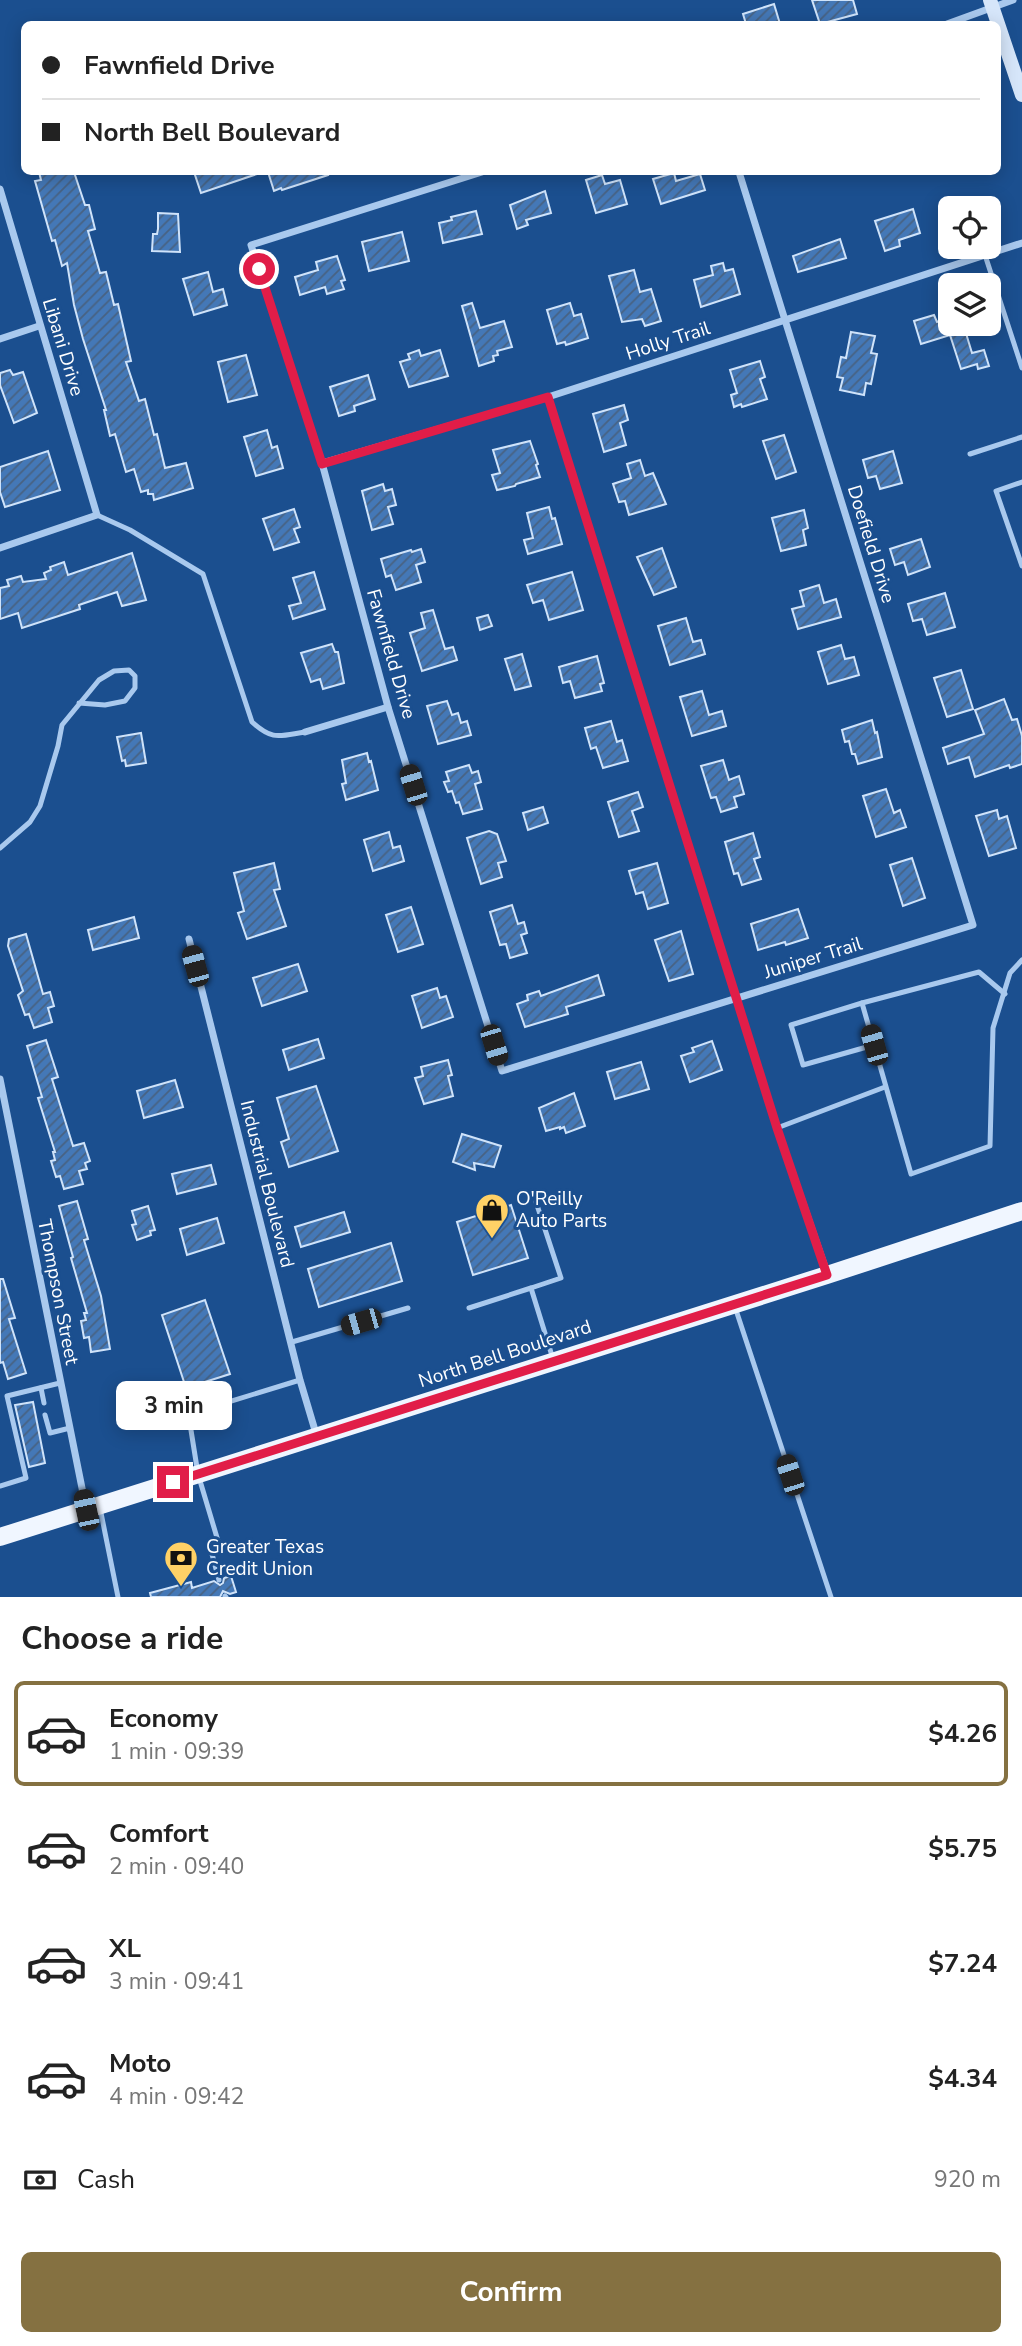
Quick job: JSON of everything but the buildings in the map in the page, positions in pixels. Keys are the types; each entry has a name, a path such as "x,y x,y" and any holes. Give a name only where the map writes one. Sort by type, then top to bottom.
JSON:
{"main road":[{"path":"992,3 998,21"},
{"path":"1001,31 1022,96"},
{"name":"North Bell Boulevard","path":"0,1536 1022,1211"}],"street":[{"path":"953,21 992,3 1013,0"},
{"name":"Fawnfield Drive","path":"473,175 251,245 322,464 388,707 502,1071"},
{"name":"Doefield Drive","path":"740,175 973,925"},
{"name":"Libani Drive","path":"0,189 97,514"},
{"name":"Holly Trail","path":"1001,250 1022,243"},
{"name":"Holly Trail","path":"322,464 548,397 973,259"},
{"path":"0,339 39,326"},
{"path":"548,397 777,1128 827,1275"},
{"path":"0,548 97,514"},
{"path":"305,732 388,707"},
{"name":"Juniper Trail","path":"502,1071 973,925"},
{"name":"Industrial Boulevard","path":"188,939 300,1380 317,1437"},
{"name":"Thompson Street","path":"0,1079 70,1429 93,1508"}],"lane":[{"path":"986,259 1022,368"},
{"path":"970,454 1022,438"},
{"path":"1022,482 996,491 1022,566"},
{"path":"97,514 130,530 203,574 252,722 266,735 281,736 305,732"},
{"path":"0,848 30,821 40,806 62,724 99,680 114,671 129,670 135,676 135,688 125,701 105,705 79,704"},
{"path":"862,1003 911,1174 990,1146 993,1028 1006,994 1010,973 1022,960"},
{"path":"874,1045 803,1065 791,1025 979,972 1006,994"},
{"path":"777,1128 885,1087"},
{"path":"469,1308 561,1278 536,1202"},
{"path":"531,1288 554,1360"},
{"path":"734,1304 831,1597"},
{"path":"292,1342 408,1308"},
{"path":"221,1551 198,1474 190,1424 192,1418 199,1411 300,1380"},
{"path":"0,1486 26,1478 7,1396 61,1383"},
{"path":"41,1388 44,1403"},
{"path":"46,1415 50,1433 70,1429"},
{"path":"93,1508 118,1597"},
{"path":"212,1554 219,1580"}],"place":[{"name":"O'Reilly Auto Parts","path":"492,1240"},
{"name":"Greater Texas Credit Union","path":"181,1588"}],"route":[{"path":"173,1482 827,1275 777,1128 548,397 322,464 259,269"}]}
